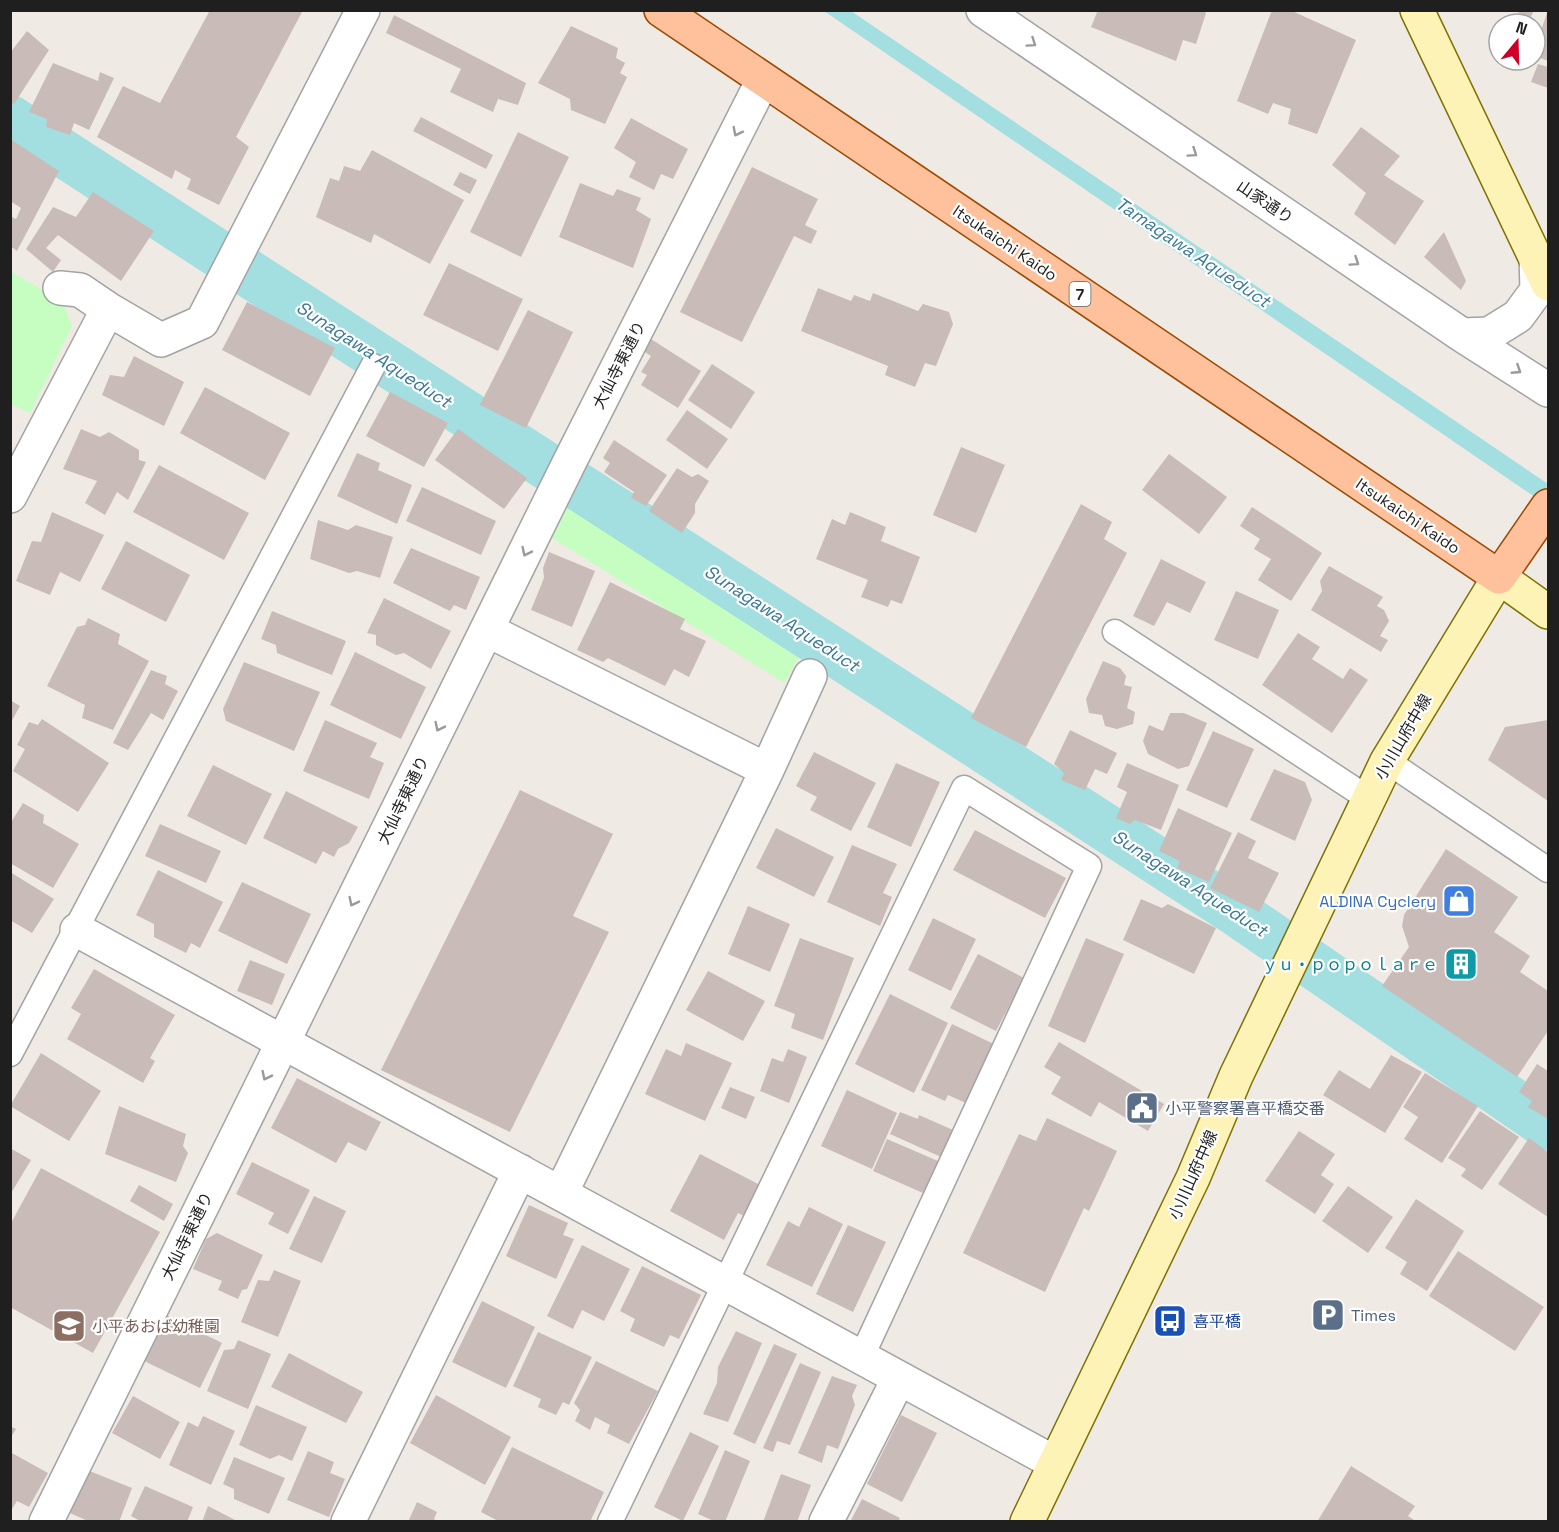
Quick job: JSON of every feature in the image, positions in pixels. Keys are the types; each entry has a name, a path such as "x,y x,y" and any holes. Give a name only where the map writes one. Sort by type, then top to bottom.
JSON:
{"main road":[{"name":"Itsukaichi Kaido","path":"661,10 1499,577"},
{"path":"1418,10 1542,271"},
{"path":"1548,506 1499,577 1548,612"},
{"name":"小川山府中線","path":"1027,1521 1193,1178 1236,1076 1387,761 1499,577"}],"street":[{"path":"60,288 80,290 161,340 202,322 222,279 363,10"},
{"name":"山家通り","path":"983,10 1462,335 1548,390"},
{"name":"大仙寺東通り","path":"46,1521 552,500 568,463 763,80"},
{"path":"1462,335 1489,334 1518,316 1537,290 1542,271"},
{"path":"10,496 108,309"},
{"path":"487,630 767,770"},
{"path":"561,1194 767,770 810,676"},
{"path":"77,930 1055,1462"},
{"path":"348,1521 520,1171"},
{"path":"826,1521 899,1378"}],"lane":[{"path":"10,1054 373,366"},
{"path":"1115,632 1369,799"},
{"path":"1387,761 1548,870"},
{"path":"610,1521 723,1283 964,789 1089,866 861,1358"}],"green space":[{"path":"10,271 63,302 72,326 30,413 11,404"},
{"path":"565,496 803,650 784,683 549,536"}],"water":[{"name":"Tamagawa Aqueduct","path":"824,11 851,11 1548,484 1548,506"}],"building":[{"path":"210,10 303,10 236,137 249,147 219,205 187,189 191,179 175,170 172,179 97,137 123,86 160,103"},
{"path":"1098,10 1203,10 1206,13 1196,44 1183,40 1176,61 1091,27"},
{"path":"1272,10 1290,10 1356,40 1317,134 1288,124 1291,109 1273,103 1268,114 1237,101"},
{"path":"1514,10 1534,10 1533,12"},
{"path":"1548,10 1548,61 1547,61"},
{"path":"394,15 526,83 518,105 498,99 493,112 450,92 461,69 386,33"},
{"path":"571,26 618,48 616,58 625,63 620,73 627,77 605,124 571,110 570,99 538,83"},
{"path":"27,31 49,50 14,104 10,102 10,53"},
{"path":"53,63 98,81 100,72 114,78 89,130 74,123 70,135 46,127 47,119 29,112"},
{"path":"1548,67 1548,88 1531,82 1535,72 1547,72"},
{"path":"421,117 493,155 486,169 413,131"},
{"path":"631,118 688,149 673,179 661,174 654,190 629,177 636,162 614,148"},
{"path":"1361,127 1400,156 1384,175 1424,201 1395,245 1354,214 1366,193 1332,165"},
{"path":"518,132 569,157 521,257 470,232"},
{"path":"10,139 59,171 17,251 10,246 10,216 16,219 21,208 10,201"},
{"path":"372,150 464,200 430,264 374,234 371,243 316,217 330,178 339,181 344,166 360,171"},
{"path":"752,167 818,199 805,225 817,231 811,244 794,236 742,342 680,312"},
{"path":"460,172 477,180 470,194 453,185"},
{"path":"580,183 613,196 617,189 641,198 636,210 651,219 633,268 559,237"},
{"path":"93,192 154,231 121,281 58,235 46,248 61,260 53,272 26,249 53,207 76,217"},
{"path":"1444,232 1466,281 1461,290 1424,257"},
{"path":"449,263 523,299 498,351 423,315"},
{"path":"818,288 851,301 854,295 870,301 873,293 918,311 923,304 949,312 953,324 936,366 925,363 915,387 885,375 888,366 801,331"},
{"path":"247,302 335,348 310,396 222,350"},
{"path":"528,310 573,332 526,428 480,405"},
{"path":"651,339 701,371 678,408 641,385 647,375 641,372 651,356 643,351"},
{"path":"134,356 184,382 164,426 102,395 110,375 124,377"},
{"path":"712,364 755,392 731,429 688,400"},
{"path":"205,387 290,433 265,480 180,433"},
{"path":"390,392 448,423 424,467 366,436"},
{"path":"687,410 728,439 707,469 666,440"},
{"path":"81,429 100,437 109,432 139,450 139,460 146,462 128,500 117,492 105,515 85,503 97,481 63,469"},
{"path":"458,429 527,478 504,509 435,460"},
{"path":"614,440 667,475 646,506 631,498 634,492 604,472 610,463 603,458"},
{"path":"961,447 1005,465 976,533 933,515"},
{"path":"357,453 380,463 378,470 412,485 397,524 337,496"},
{"path":"1169,454 1227,497 1199,534 1142,490"},
{"path":"159,465 249,513 224,560 133,512"},
{"path":"677,468 692,477 698,474 709,481 695,504 695,513 682,533 649,511"},
{"path":"422,487 496,521 481,555 406,521"},
{"path":"1081,504 1112,522 1104,539 1127,553 1026,747 971,718"},
{"path":"1252,507 1322,553 1291,601 1258,580 1271,559 1254,549 1260,539 1240,526"},
{"path":"52,512 104,535 80,582 60,572 50,595 16,581 32,541 41,542"},
{"path":"850,512 886,527 881,541 920,557 902,604 891,600 888,607 861,597 868,580 816,559 832,519 845,525"},
{"path":"318,520 348,530 356,525 393,537 380,578 357,571 349,573 310,559"},
{"path":"126,541 190,575 166,622 101,589"},
{"path":"411,548 480,577 466,610 454,605 450,611 393,583"},
{"path":"549,552 595,571 572,627 531,610 544,578 543,568"},
{"path":"1161,559 1206,582 1190,613 1167,602 1154,626 1133,616"},
{"path":"1329,566 1383,597 1377,606 1384,610 1389,621 1380,636 1388,640 1381,652 1311,610 1322,591 1320,581"},
{"path":"610,582 685,619 680,629 706,641 689,677 674,669 665,686 608,658 603,662 577,650"},
{"path":"1236,591 1279,610 1258,659 1214,640"},
{"path":"384,598 451,631 431,669 404,653 396,655 376,645 376,635 367,633"},
{"path":"272,611 346,641 332,675 277,653 276,645 261,639"},
{"path":"88,618 120,634 118,644 149,661 113,730 82,718 85,705 47,686 77,627 85,625"},
{"path":"1298,633 1320,647 1312,659 1343,679 1350,668 1368,680 1332,733 1262,685"},
{"path":"355,652 426,687 401,739 330,705"},
{"path":"1103,661 1120,668 1126,676 1124,685 1132,687 1127,708 1135,712 1133,724 1117,729 1105,726 1102,715 1089,713 1086,699"},
{"path":"244,662 320,692 294,751 226,721 223,709"},
{"path":"151,670 167,676 165,684 178,691 163,720 151,713 128,750 113,743"},
{"path":"10,700 20,706 10,724"},
{"path":"1170,713 1184,713 1207,723 1189,766 1178,769 1148,754 1143,741 1149,725 1163,731"},
{"path":"42,719 109,763 78,812 13,771 25,749 17,745 29,722 38,725"},
{"path":"325,720 377,743 370,757 384,763 369,799 303,771"},
{"path":"1548,720 1548,801 1488,760 1505,727"},
{"path":"1070,730 1117,753 1107,774 1095,769 1085,790 1061,780 1064,773 1054,764"},
{"path":"1213,731 1254,749 1227,808 1186,790"},
{"path":"814,752 876,783 851,831 810,810 817,797 796,786"},
{"path":"896,763 940,782 911,847 867,827"},
{"path":"1127,763 1179,785 1161,830 1135,820 1130,824 1116,818 1127,792 1117,787"},
{"path":"213,765 272,794 246,845 187,816"},
{"path":"1274,769 1305,782 1312,800 1295,841 1250,820"},
{"path":"520,790 613,834 573,916 609,932 510,1132 381,1070"},
{"path":"286,791 358,827 349,843 338,849 334,857 323,851 316,864 263,838"},
{"path":"23,803 44,815 43,823 79,844 53,888 10,863 10,824"},
{"path":"1178,808 1232,833 1209,882 1177,868 1180,861 1159,851"},
{"path":"160,824 221,851 206,883 145,856"},
{"path":"776,828 834,857 814,897 756,868"},
{"path":"975,830 1066,878 1045,918 953,870"},
{"path":"1238,832 1256,841 1248,858 1279,873 1259,912 1210,888"},
{"path":"852,845 897,864 883,893 892,897 880,926 827,902"},
{"name":"ｙｕ・ｐｏｐｏｌａｒｅ","path":"1446,849 1518,897 1494,932 1530,956 1520,972 1548,991 1548,1031 1517,1077 1382,986 1409,947 1402,926 1404,915"},
{"path":"158,870 223,902 200,948 191,943 186,953 154,937 154,924 136,915"},
{"path":"10,872 54,899 32,933 10,920"},
{"path":"242,882 311,914 287,964 218,931"},
{"path":"1141,899 1162,908 1168,904 1216,928 1194,974 1123,940"},
{"path":"748,906 790,924 770,972 728,954"},
{"path":"933,918 976,939 951,991 908,970"},
{"path":"800,938 854,958 823,1040 791,1028 795,1014 774,1006"},
{"path":"1086,938 1124,954 1085,1043 1048,1026"},
{"path":"978,954 1024,978 996,1031 950,1008"},
{"path":"250,960 285,974 272,1005 237,991"},
{"path":"94,969 175,1015 150,1058 155,1061 143,1083 67,1039 81,1014 71,1008"},
{"path":"708,971 765,1001 743,1041 686,1010"},
{"path":"890,994 948,1023 914,1093 855,1064"},
{"path":"952,1024 998,1046 970,1105 948,1095 945,1101 921,1090"},
{"path":"1059,1042 1164,1104 1148,1131 1099,1102 1091,1117 1051,1094 1061,1077 1044,1067"},
{"path":"686,1043 732,1063 705,1121 645,1094 666,1049 681,1056"},
{"path":"788,1049 807,1057 789,1103 760,1091 772,1058 783,1062"},
{"path":"41,1053 101,1091 69,1141 10,1106"},
{"path":"1391,1055 1422,1072 1385,1133 1323,1095 1339,1070 1370,1089"},
{"path":"1537,1064 1548,1071 1548,1119 1528,1107 1532,1101 1519,1092"},
{"path":"1425,1073 1478,1106 1442,1163 1404,1139 1418,1117 1403,1107"},
{"path":"297,1078 381,1122 366,1151 348,1142 336,1163 271,1128"},
{"path":"730,1087 755,1097 746,1119 721,1108"},
{"path":"847,1090 897,1113 872,1169 821,1146"},
{"path":"119,1106 186,1134 183,1146 188,1153 176,1182 105,1154"},
{"path":"1480,1111 1519,1137 1482,1190 1461,1176 1466,1169 1448,1158"},
{"path":"900,1112 918,1119 919,1115 953,1130 941,1157 890,1134"},
{"path":"1047,1118 1117,1151 1089,1211 1084,1208 1045,1292 963,1253 1019,1134 1036,1141"},
{"path":"1299,1131 1335,1154 1321,1175 1334,1184 1315,1214 1265,1181"},
{"path":"1529,1138 1548,1152 1548,1217 1498,1184"},
{"path":"887,1139 938,1161 923,1193 873,1171"},
{"path":"10,1148 31,1160 10,1195"},
{"path":"700,1154 762,1186 746,1217 738,1213 724,1240 670,1211"},
{"path":"252,1162 310,1190 288,1234 268,1224 274,1213 236,1194"},
{"path":"41,1168 160,1232 93,1353 10,1307 10,1225"},
{"path":"139,1185 173,1204 164,1221 130,1201"},
{"path":"1348,1186 1393,1217 1368,1253 1322,1221"},
{"path":"314,1196 346,1211 322,1263 289,1249"},
{"path":"1416,1199 1464,1231 1427,1291 1400,1274 1407,1262 1385,1248"},
{"path":"529,1205 568,1223 563,1235 574,1239 556,1279 506,1256"},
{"path":"809,1207 843,1224 812,1287 766,1265 788,1221 799,1227"},
{"path":"848,1225 886,1242 853,1312 816,1294"},
{"path":"217,1233 263,1255 247,1289 242,1290 238,1299 218,1290 222,1281 193,1269 206,1239"},
{"path":"582,1245 630,1269 604,1321 582,1310 573,1329 547,1316"},
{"path":"1458,1251 1544,1307 1515,1351 1429,1296"},
{"path":"642,1266 701,1295 679,1339 670,1335 664,1347 630,1331 635,1319 620,1311"},
{"path":"274,1270 301,1281 278,1337 241,1322 258,1280 269,1281"},
{"path":"482,1301 535,1327 506,1388 452,1362"},
{"path":"164,1314 222,1343 200,1388 140,1359"},
{"path":"736,1331 762,1343 728,1422 703,1414 717,1383 718,1367"},
{"path":"538,1332 592,1357 569,1405 563,1402 556,1415 538,1407 541,1399 513,1386"},
{"path":"238,1340 271,1354 248,1409 207,1391 224,1350 234,1349"},
{"path":"774,1344 797,1354 755,1444 733,1434"},
{"path":"289,1353 363,1392 346,1423 271,1387"},
{"path":"596,1361 658,1391 629,1444 607,1433 610,1425 595,1417 590,1430 575,1421 580,1410 574,1403"},
{"path":"800,1363 821,1372 790,1445 777,1441 773,1452 763,1448"},
{"path":"832,1376 857,1385 852,1396 855,1405 838,1449 827,1445 822,1463 798,1453"},
{"path":"436,1395 511,1437 485,1485 410,1443"},
{"path":"133,1396 180,1422 160,1459 112,1433"},
{"path":"256,1405 307,1427 292,1461 279,1455 270,1459 239,1445"},
{"path":"901,1415 937,1433 902,1502 867,1484"},
{"path":"203,1416 235,1431 211,1485 169,1465 188,1422 198,1427"},
{"path":"10,1426 16,1429 10,1439"},
{"path":"690,1432 719,1446 683,1521 654,1507"},
{"path":"512,1447 604,1492 590,1522 500,1522 481,1512"},
{"path":"725,1450 750,1461 725,1522 716,1522 698,1514"},
{"path":"308,1451 334,1462 330,1473 345,1479 329,1517 287,1500"},
{"path":"10,1452 48,1473 29,1507 17,1501 10,1512"},
{"path":"234,1457 285,1478 269,1514 234,1499 234,1489 223,1484"},
{"path":"1351,1466 1415,1506 1408,1516 1417,1522 1317,1522"},
{"path":"87,1470 132,1488 119,1522 90,1522 70,1513"},
{"path":"781,1474 811,1485 797,1522 763,1522"},
{"path":"145,1486 193,1507 187,1522 142,1522 131,1516"},
{"path":"862,1499 900,1518 898,1522 850,1522"},
{"path":"417,1502 437,1512 434,1519 439,1522 408,1522"},
{"path":"208,1506 239,1522 202,1522"}],"waterway":[{"name":"Sunagawa Aqueduct","path":"10,119 1230,908 1548,1126"}],"place":[{"name":"ALDINA Cyclery","path":"1459,901"},
{"name":"ｙｕ・ｐｏｐｏｌａｒｅ","path":"1461,964"},
{"name":"小平警察署喜平橋交番","path":"1142,1108"},
{"name":"Times","path":"1328,1315"},
{"name":"喜平橋","path":"1170,1321"},
{"name":"小平あおば幼稚園","path":"69,1326"}]}
